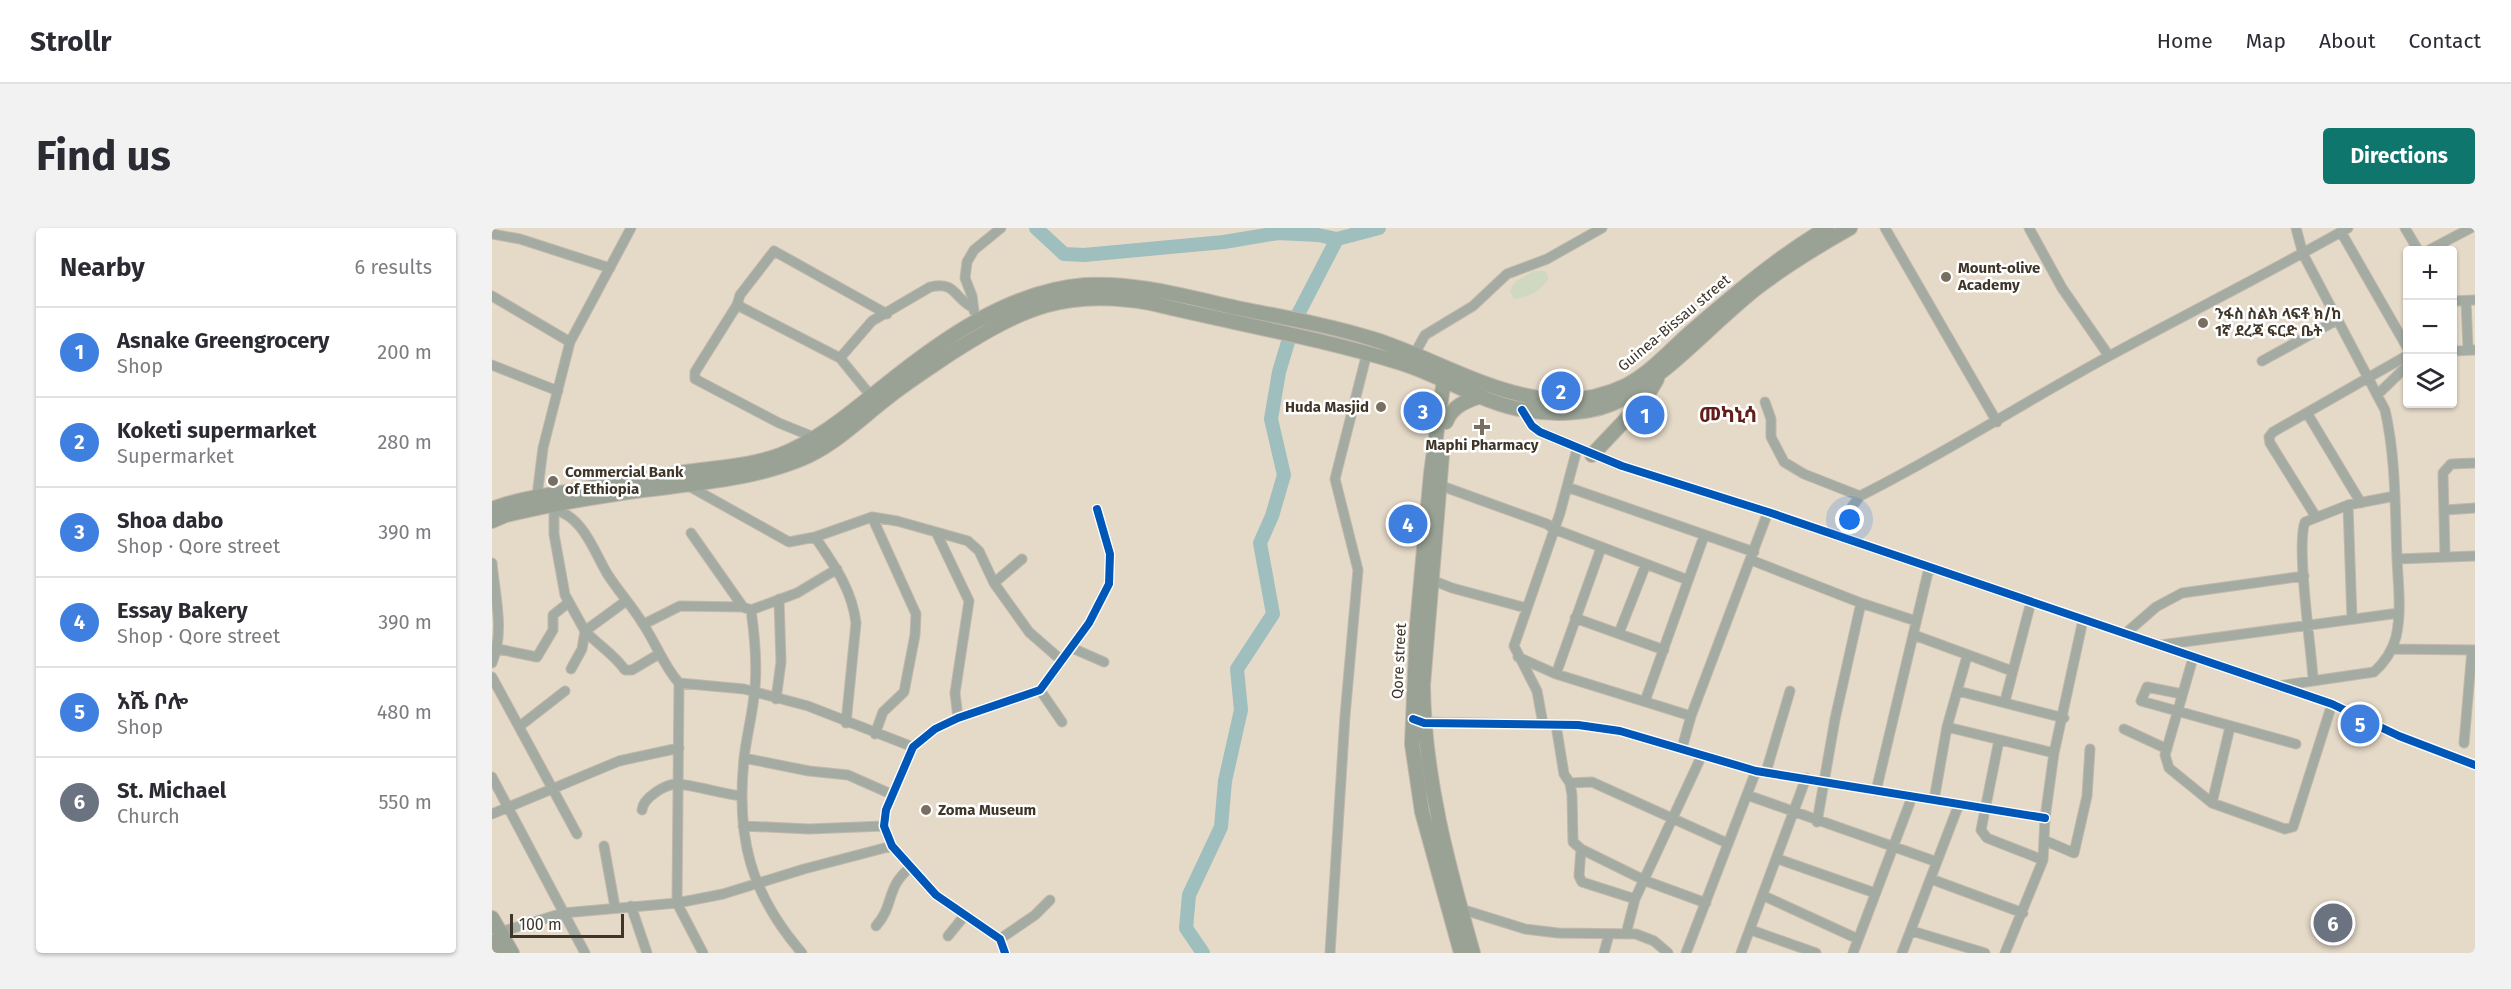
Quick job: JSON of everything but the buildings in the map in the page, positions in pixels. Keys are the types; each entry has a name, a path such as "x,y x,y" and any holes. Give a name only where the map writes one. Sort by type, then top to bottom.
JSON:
{"main road":[{"name":"Guinea-Bissau street","path":"686,478 779,455 816,438 911,364 979,321 1023,298 1084,285 1143,287 1323,325 1415,353 1449,375 1500,390 1551,400 1578,399 1626,386 1647,371 1751,280 1827,228"},
{"path":"492,509 537,496 686,478 750,475 803,458 832,442 889,396 977,336 1013,315 1034,308 1091,297 1124,298 1366,353 1426,373 1449,375 1481,396 1522,410 1562,412 1602,407 1620,400 1659,375 1758,287 1850,228"},
{"path":"1426,373 1437,385 1440,407"},
{"name":"Qore street","path":"1449,375 1440,407 1431,473 1417,625 1418,721 1461,953"},
{"name":"Qore street","path":"1418,721 1449,375"},
{"path":"1592,454 1646,398 1659,375"},
{"path":"1446,422 1450,413 1465,402 1481,396"},
{"path":"492,521 506,515 554,508 686,478"},
{"name":"Qore street","path":"1454,908 1473,953"},
{"path":"492,918 498,953"},
{"path":"495,936 512,953"}],"street":[{"path":"520,239 524,228"},
{"path":"537,496 543,448 570,342 631,228"},
{"path":"979,321 972,307 972,296 965,278 967,262 974,250 1001,228"},
{"path":"1415,353 1425,335 1473,306 1507,274 1547,259 1602,228"},
{"path":"1885,228 1997,422"},
{"path":"2029,228 2062,288 2109,356"},
{"path":"2278,686 2313,678 2374,672 2386,661 2392,649 2399,614 2395,496 2390,432 2385,410 2303,254 2296,228"},
{"path":"2405,228 2416,246"},
{"path":"2437,246 2471,228"},
{"path":"1841,537 1848,512 1860,496 1997,422 2109,356 2344,230 2403,340"},
{"path":"492,234 520,239 610,268"},
{"path":"816,438 779,423 695,379 695,372 737,305 740,295 774,251 887,314"},
{"path":"840,358 872,321 930,287 940,284 951,287 964,303 972,307"},
{"path":"492,296 570,342"},
{"path":"2470,301 2471,349"},
{"path":"737,305 840,358 871,396"},
{"path":"2262,361 2337,320"},
{"path":"1330,953 1345,716 1358,570 1335,479 1366,353"},
{"path":"2316,517 2270,443 2269,437 2366,377 2403,358"},
{"path":"492,365 558,391"},
{"path":"2378,395 2403,370"},
{"path":"1765,402 1772,419 1771,437 1784,462 1798,471 1860,496"},
{"path":"1522,410 1540,432 1577,449 2332,704 2399,736 2475,765"},
{"path":"2307,412 2361,503"},
{"path":"1543,724 1537,691 1514,646 1554,529 1577,449"},
{"path":"2445,557 2443,473 2451,464 2475,463"},
{"path":"686,478 789,542 815,537 872,517 897,521 974,545 994,583 1029,632 1061,660"},
{"path":"1439,485 1547,524 1601,548 1688,580"},
{"path":"1567,487 1704,536 1862,603 1916,621"},
{"path":"2313,678 2304,576 2302,530 2305,522 2348,505 2395,496"},
{"path":"2348,505 2352,619"},
{"path":"554,508 568,516 590,541 626,601 644,624 659,654 679,682 677,903 703,953"},
{"path":"554,508 555,543 568,603 585,631 601,648 614,654 625,670 632,670 659,654"},
{"path":"2445,510 2475,508"},
{"path":"1004,953 1000,939 936,895 892,846 884,826 891,794 913,747 935,729 958,718 1040,690 1089,623 1109,584 1110,554 1097,509"},
{"path":"1682,748 1691,716 1768,512"},
{"path":"872,517 916,614 915,635 904,692 884,712 874,734"},
{"path":"936,532 969,601 955,693 958,718"},
{"path":"691,533 747,608 755,637 755,694 744,758 742,796 747,853 756,885 802,953"},
{"path":"1644,701 1704,536"},
{"path":"815,537 837,569 849,592 856,622 846,723"},
{"path":"1556,674 1601,548"},
{"path":"2397,559 2475,556"},
{"path":"994,583 1022,559"},
{"path":"492,563 500,625 498,649 492,663"},
{"path":"1619,633 1646,564"},
{"path":"1876,791 1929,568"},
{"path":"644,624 680,606 747,608 779,599 797,593 837,569"},
{"path":"2125,634 2156,607 2182,593 2304,576"},
{"path":"1432,580 1452,588 1526,608"},
{"path":"776,699 781,662 779,599"},
{"path":"572,669 582,649 585,631 626,601"},
{"path":"2005,701 2031,602"},
{"path":"498,649 537,657 553,630 553,615 568,603"},
{"path":"1817,822 1835,719 1862,603"},
{"path":"2159,645 2399,614"},
{"path":"1575,618 1664,650"},
{"path":"2005,953 2043,860 2046,841 2045,818 2054,753 2064,718 2083,620"},
{"path":"1914,635 1958,649 1967,656 2012,671"},
{"path":"1072,648 1104,662"},
{"path":"2392,649 2474,650 2464,743"},
{"path":"1934,800 1947,727 1967,656"},
{"path":"1518,657 1556,674 1691,716"},
{"path":"2193,658 2165,761 2169,768 2212,803 2290,830 2332,704"},
{"path":"492,677 577,834"},
{"path":"679,682 744,690 808,706 874,734 913,747"},
{"path":"2182,694 2147,687 2141,701 2296,744"},
{"path":"1040,690 1062,722"},
{"path":"520,726 565,691"},
{"path":"1686,953 1727,843 1747,795 1761,772 1790,691"},
{"path":"1958,691 2005,701 2064,718"},
{"path":"1418,721 1578,725 1620,731 1761,772 2045,818"},
{"path":"1556,725 1564,774 1570,783 1573,842 1581,849 1646,881 1706,903"},
{"path":"1947,727 2054,753"},
{"path":"2212,803 2230,727"},
{"path":"2124,729 2167,749"},
{"path":"1999,740 1981,830 1987,838 2043,860"},
{"path":"492,814 620,761 679,748"},
{"path":"2046,841 2074,853 2087,796 2090,749"},
{"path":"1626,934 1635,899 1646,881 1702,755"},
{"path":"744,758 809,771 848,775 891,794"},
{"path":"492,777 585,953"},
{"path":"1741,953 1778,859 1806,778"},
{"path":"1570,783 1592,782 1727,843"},
{"path":"642,810 645,801 660,790 678,784 742,796"},
{"path":"1747,795 1817,822 1937,862"},
{"path":"1853,953 1912,797"},
{"path":"1902,953 1912,932 1959,804"},
{"path":"743,826 809,829 884,826"},
{"path":"604,846 615,907"},
{"path":"495,936 563,913 677,903 756,885 804,869 892,846"},
{"path":"1581,849 1579,876 1582,882 1635,899"},
{"path":"1778,859 1875,893"},
{"path":"876,927 887,912 898,877 911,867"},
{"path":"1931,879 2023,913"},
{"path":"1764,896 1858,939"},
{"path":"1000,939 1035,915 1050,900"},
{"path":"631,906 647,953"},
{"path":"1454,908 1525,929 1626,934 1654,941 1668,953"},
{"path":"948,936 965,915"},
{"path":"1751,930 1816,953"},
{"path":"1912,932 1985,953"},
{"path":"1604,953 1609,934"}],"green space":[{"path":"1534,271 1545,271 1549,278 1534,293 1514,299 1510,291 1515,282"}],"waterway":[{"path":"1036,228 1064,254 1084,255 1224,242 1278,233 1318,235 1337,239 1379,228"},
{"path":"1203,953 1186,928 1189,895 1221,827 1225,781 1241,710 1237,669 1273,614 1260,543 1272,516 1284,475 1271,419 1279,372 1294,322 1337,239"}],"cycle path":[{"path":"1522,410 1532,426 1540,432 1622,466 1768,512 2332,704 2399,736 2475,765"},
{"path":"1005,953 1000,939 936,895 892,846 884,826 886,810 913,747 935,729 958,718 1040,690 1089,623 1109,584 1110,554 1097,509"},
{"path":"1413,719 1424,723 1578,725 1620,731 1756,771 2045,818"}],"place":[{"name":"Mount-olive Academy","path":"1946,277"},
{"name":"ንፋስ ስልክ ላፍቶ ክ/ከ 1ኛ ደረጃ ፍርድ ቤት","path":"2203,323"},
{"name":"Koketi supermarket","path":"1561,391"},
{"name":"Huda Masjid","path":"1381,407"},
{"name":"Shoa dabo","path":"1423,411"},
{"name":"Asnake Greengrocery","path":"1645,415"},
{"name":"Maphi Pharmacy","path":"1482,427"},
{"name":"Commercial Bank of Ethiopia","path":"553,481"},
{"name":"Essay Bakery","path":"1408,524"},
{"name":"አሼ ቦሎ","path":"2360,724"},
{"name":"Zoma Museum","path":"926,810"},
{"name":"St. Michael","path":"2333,923"}],"district":[{"name":"መካኒሳ","path":"1728,415"}]}
